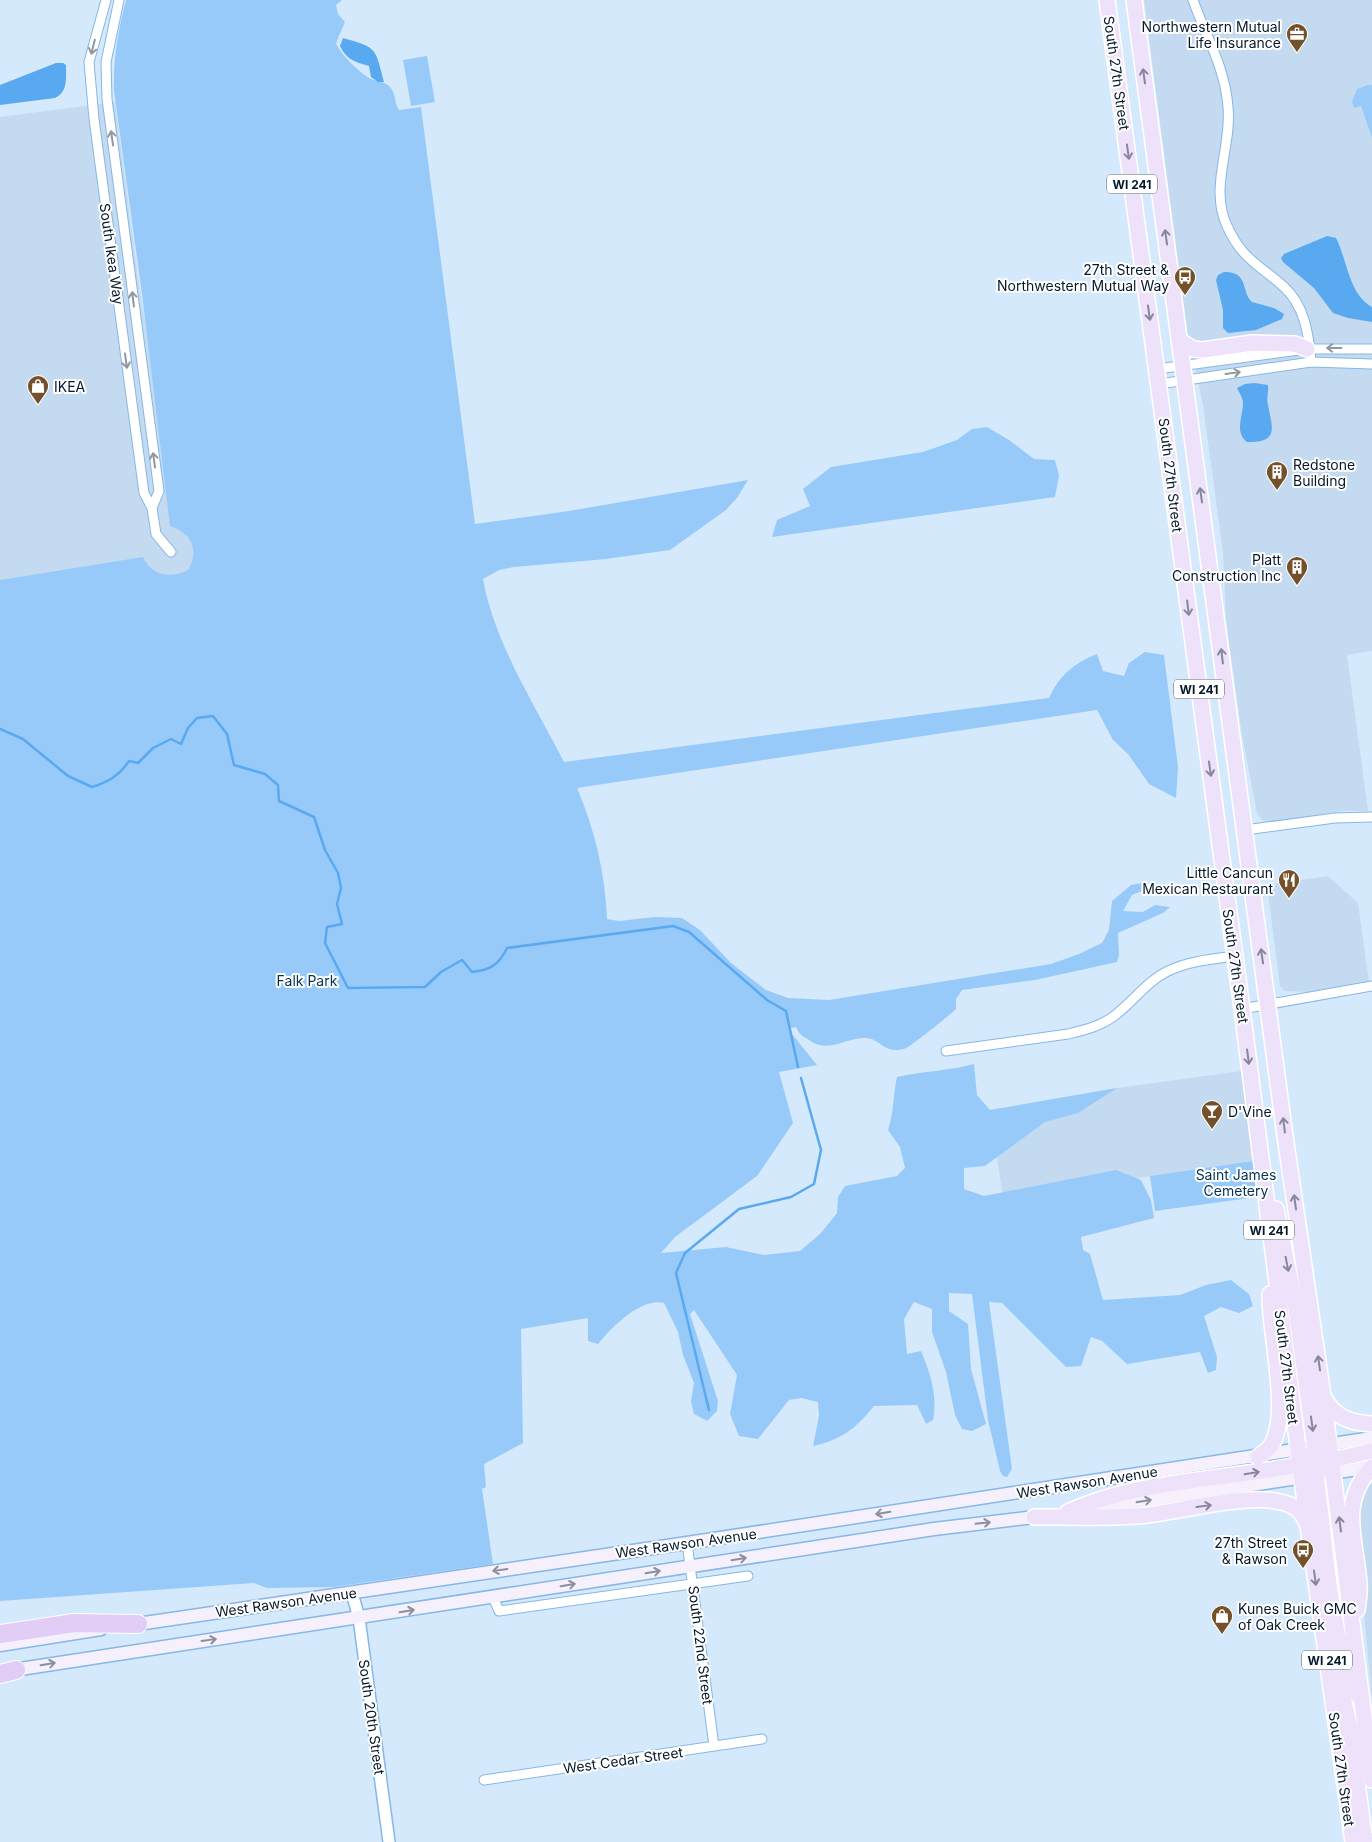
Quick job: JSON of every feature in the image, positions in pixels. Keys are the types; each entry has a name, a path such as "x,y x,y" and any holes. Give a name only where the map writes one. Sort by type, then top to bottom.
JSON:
{"highway":[{"path":"0,1634 74,1623 138,1624"}],"main road":[{"name":"South 27th Street","path":"1107,0 1235,956 1271,1240 1316,1462 1354,1634 1372,1780"},
{"name":"South 27th Street","path":"1134,0 1268,1005 1323,1396 1308,1526 1325,1649 1362,1839"},
{"path":"1179,340 1193,349 1203,350 1252,343 1295,344 1309,353"},
{"path":"1262,1166 1274,1198 1296,1309 1337,1629 1350,1680 1362,1705"},
{"path":"1258,1456 1269,1448 1273,1441 1279,1417 1280,1397 1269,1316 1271,1240"},
{"path":"1323,1396 1338,1416 1352,1421 1372,1424"},
{"name":"West Rawson Avenue","path":"1316,1462 1372,1438"},
{"path":"1068,1512 1089,1503 1146,1488 1316,1462 1372,1451"},
{"name":"West Rawson Avenue","path":"0,1645 1258,1456 1372,1467"},
{"path":"1354,1634 1360,1585 1352,1528 1352,1503 1359,1482 1372,1467"},
{"path":"1034,1517 1139,1516 1242,1500 1262,1500 1291,1506 1302,1514 1308,1526"},
{"path":"931,1506 934,1529"},
{"name":"West Rawson Avenue","path":"5,1672 934,1529 1068,1512"}],"street":[{"name":"South Ikea Way","path":"106,0 89,62 91,95 144,493 152,508 156,534 171,552"},
{"name":"South Ikea Way","path":"119,0 106,62 107,99 158,491 152,508"},
{"path":"1193,0 1223,72 1226,86 1229,130 1220,174 1220,198 1226,224 1245,256 1284,287 1298,304 1304,320 1309,353"},
{"path":"1158,376 1183,365 1372,349"},
{"path":"1158,376 1185,380 1309,353 1372,364"},
{"path":"1245,830 1335,818 1372,817"},
{"path":"946,1050 1068,1034 1087,1029 1103,1023 1116,1015 1149,984 1166,972 1193,962 1235,956"},
{"path":"1242,1009 1372,986"},
{"name":"South 22nd Street","path":"687,1543 714,1746"},
{"path":"493,1597 499,1611 748,1576"},
{"name":"South 20th Street","path":"352,1593 359,1618 389,1842"},
{"name":"West Cedar Street","path":"484,1780 762,1739"}],"shaded area":[{"name":"Northwestern Mutual Life Insurance","path":"1144,0 1372,0 1372,651 1347,655 1368,811 1345,811 1268,822 1262,820 1257,813 1242,735 1226,620 1223,553 1203,405 1187,329"},
{"path":"343,38 363,44 373,51 379,62 384,82 378,82 371,77 369,66 356,62 346,54 340,46"},
{"path":"56,63 66,65 66,75 64,88 55,98 0,105 0,85"},
{"path":"115,102 140,292 179,529 189,536 194,546 194,555 188,570 178,575 164,575 155,572 147,566 142,558 0,580 0,117"},
{"path":"1327,236 1336,238 1353,285 1364,301 1372,307 1372,322 1333,313 1314,288 1283,262 1281,258 1284,254"},
{"path":"1224,272 1232,273 1241,278 1246,293 1252,302 1274,308 1284,314 1282,319 1256,330 1228,333 1223,328 1223,310 1216,280 1218,275"},
{"path":"1245,384 1268,385 1267,402 1272,427 1269,437 1265,440 1247,442 1243,438 1240,429 1243,401 1237,388"},
{"path":"1328,876 1358,903 1369,982 1310,992 1284,991 1280,986 1267,885"},
{"path":"1241,1071 1253,1161 1003,1198 990,1110 1117,1088"},
{"path":"1372,1476 1372,1700 1355,1516 1366,1479"}],"green space":[{"name":"Falk Park","path":"126,0 342,0 336,5 338,14 345,22 336,43 338,47 356,68 371,79 389,86 393,91 399,110 421,107 475,524 569,511 748,480 737,498 726,510 670,550 606,559 514,567 499,570 483,579 488,603 506,650 564,762 1049,698 1057,683 1068,671 1097,654 1103,671 1124,676 1129,663 1145,652 1164,655 1178,767 1176,798 1149,784 1128,754 1113,740 1097,710 577,788 598,852 604,885 607,919 619,921 655,917 682,918 700,930 731,963 766,990 788,998 829,1000 1051,964 1102,943 1109,930 1112,901 1131,885 1142,883 1144,890 1132,895 1123,911 1143,912 1155,905 1170,907 1163,913 1118,933 1119,955 1117,962 1035,980 962,990 956,999 956,1009 904,1049 886,1048 874,1040 865,1038 823,1046 803,1036 796,1027 788,1029 817,1065 779,1072 793,1123 757,1176 675,1237 661,1253 726,1247 764,1255 800,1251 821,1233 837,1213 838,1197 845,1186 897,1176 905,1168 900,1147 888,1130 897,1077 974,1064 977,1095 990,1110 1117,1088 1078,1113 1045,1122 985,1166 964,1168 964,1189 984,1196 1116,1170 1141,1180 1151,1200 1154,1218 1081,1237 1083,1250 1090,1254 1103,1300 1180,1295 1206,1285 1231,1280 1249,1294 1253,1306 1239,1313 1221,1307 1204,1316 1217,1357 1216,1370 1208,1373 1200,1352 1127,1364 1102,1341 1091,1337 1081,1366 1066,1367 1002,1303 989,1302 1012,1469 1007,1477 1003,1476 1000,1471 988,1420 972,1294 949,1293 949,1311 968,1324 971,1369 986,1424 972,1431 962,1429 955,1415 946,1372 932,1332 932,1309 914,1302 904,1319 907,1354 921,1351 934,1393 933,1420 926,1424 917,1405 874,1406 848,1432 833,1440 813,1446 819,1416 818,1402 801,1398 789,1400 758,1439 739,1436 730,1414 737,1375 694,1310 690,1314 718,1401 717,1411 707,1421 694,1414 691,1401 694,1383 683,1355 678,1332 664,1303 655,1302 636,1309 627,1315 598,1344 588,1341 588,1318 521,1329 523,1443 484,1464 486,1487 482,1489 493,1564 333,1587 267,1588 254,1583 0,1601 0,580 143,557 156,572 168,575 188,570 193,555 193,549 188,537 170,526 142,294 114,91 117,45"},
{"path":"427,56 435,102 411,106 403,60"},
{"path":"1372,85 1372,138 1361,106 1354,108 1352,102 1357,89"},
{"path":"987,427 1009,440 1034,459 1055,460 1059,475 1055,497 772,537 777,520 810,506 803,489 831,467 923,452 957,440 972,429"},
{"name":"Saint James Cemetery","path":"1253,1161 1257,1197 1155,1211 1150,1176"}],"waterway":[{"path":"0,729 23,739 68,776 92,787 113,778 129,761 138,763 153,748 171,739 181,744 188,728 197,718 213,716 227,734 234,765 265,774 278,785 279,801 314,817 325,850 338,873 341,888 337,904 342,924 327,927 325,943 348,988 425,987 441,972 462,960 472,972 489,968 501,959 507,948 673,926 689,932 767,1000 786,1011 798,1067"},
{"path":"709,1410 676,1273 685,1253 739,1209 791,1197 814,1184 821,1150 801,1078"}],"place":[{"name":"Northwestern Mutual Life Insurance","path":"1297,53"},
{"name":"27th Street & Northwestern Mutual Way","path":"1185,296"},
{"name":"IKEA","path":"38,405"},
{"name":"Redstone Building","path":"1277,491"},
{"name":"Platt Construction Inc","path":"1297,586"},
{"name":"Little Cancun Mexican Restaurant","path":"1289,899"},
{"name":"D'Vine","path":"1212,1130"},
{"name":"27th Street & Rawson","path":"1303,1569"},
{"name":"Kunes Buick GMC of Oak Creek","path":"1222,1635"}]}
